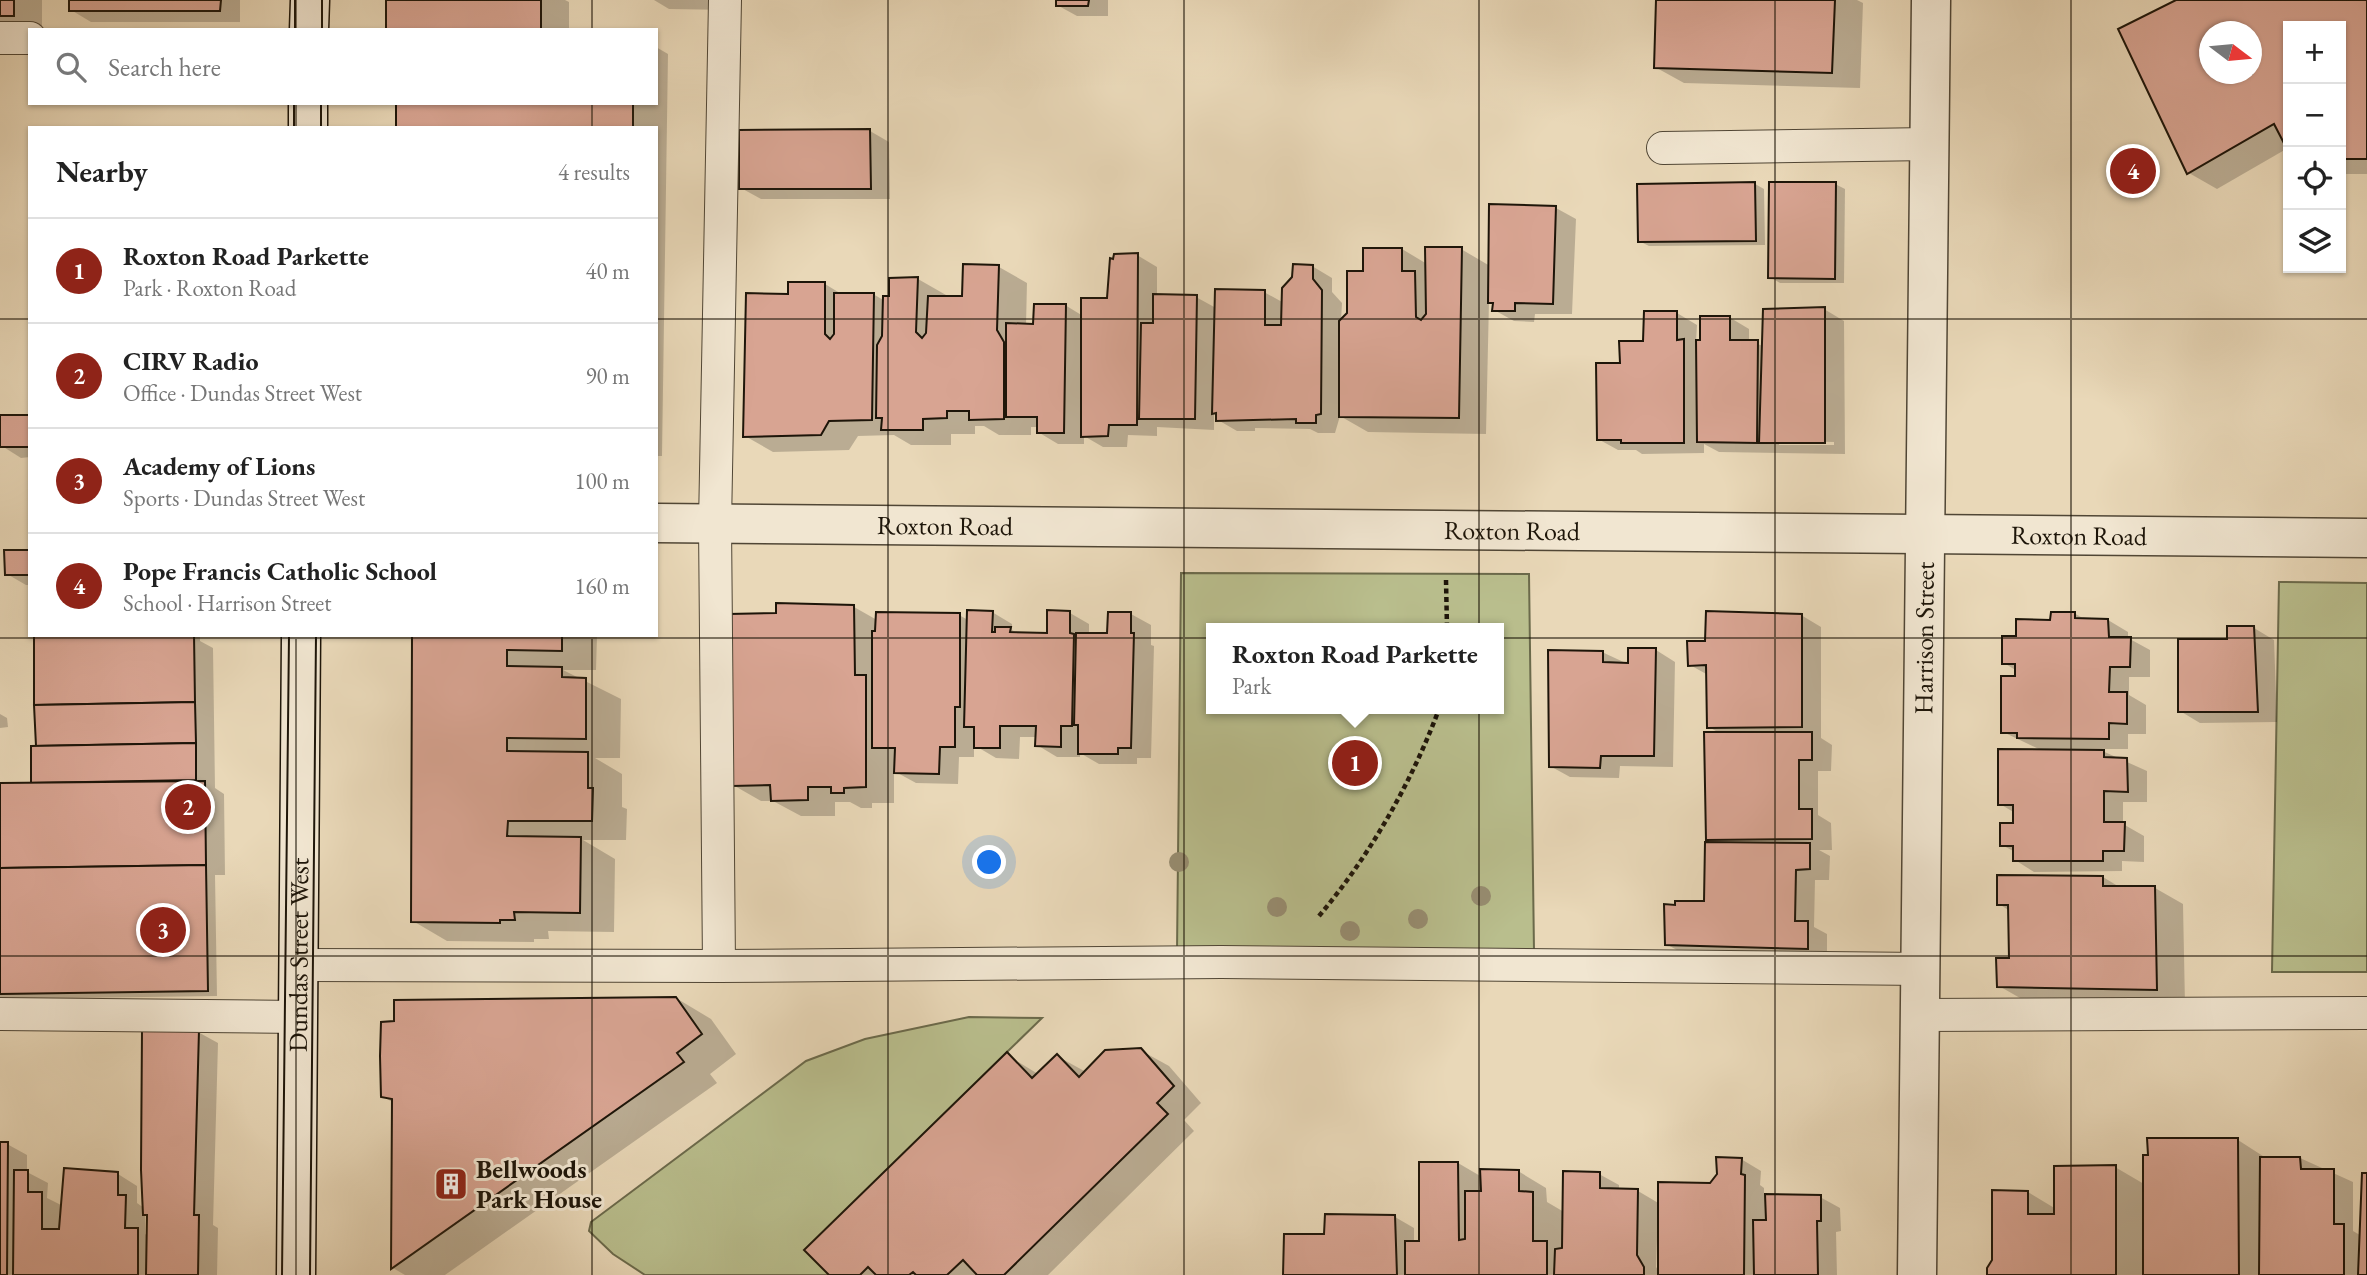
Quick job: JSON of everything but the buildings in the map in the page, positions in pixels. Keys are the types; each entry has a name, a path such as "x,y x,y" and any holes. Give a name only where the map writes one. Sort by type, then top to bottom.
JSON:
{"street":[{"path":"309,28 310,0"},
{"name":"Harrison Street","path":"1917,1275 1931,0"},
{"path":"308,105 308,126"},
{"name":"Roxton Road","path":"658,523 2367,538"},
{"name":"Dundas Street West","path":"296,1275 301,637"}],"lane":[{"path":"719,966 715,524 725,0"},
{"path":"0,38 28,38"},
{"path":"1662,148 1929,145"},
{"path":"300,965 719,966 1221,962 1922,969"},
{"path":"1921,1015 2367,1013"},
{"path":"0,1014 299,1017"}],"path":[{"path":"1445,569 1447,623"},
{"path":"1314,922 1335,897 1402,790 1437,714"}],"green space":[{"path":"1181,573 1529,574 1534,951 1177,952"},
{"path":"2279,582 2367,583 2367,972 2272,972"},
{"path":"969,1017 1042,1018 1007,1052 829,1275 645,1275 613,1254 589,1231 591,1222 806,1061 865,1039"}],"tram line":[{"path":"295,0 295,28"},
{"path":"322,0 322,28"},
{"path":"294,105 294,126"},
{"path":"321,105 321,126"},
{"path":"282,1275 289,637"},
{"path":"310,1275 316,637"}],"place":[{"name":"Pope Francis Catholic School","path":"2133,171"},
{"name":"Roxton Road Parkette","path":"1355,763"},
{"name":"CIRV Radio","path":"188,807"},
{"name":"Academy of Lions","path":"163,930"},
{"name":"Bellwoods Park House","path":"451,1184"}]}
